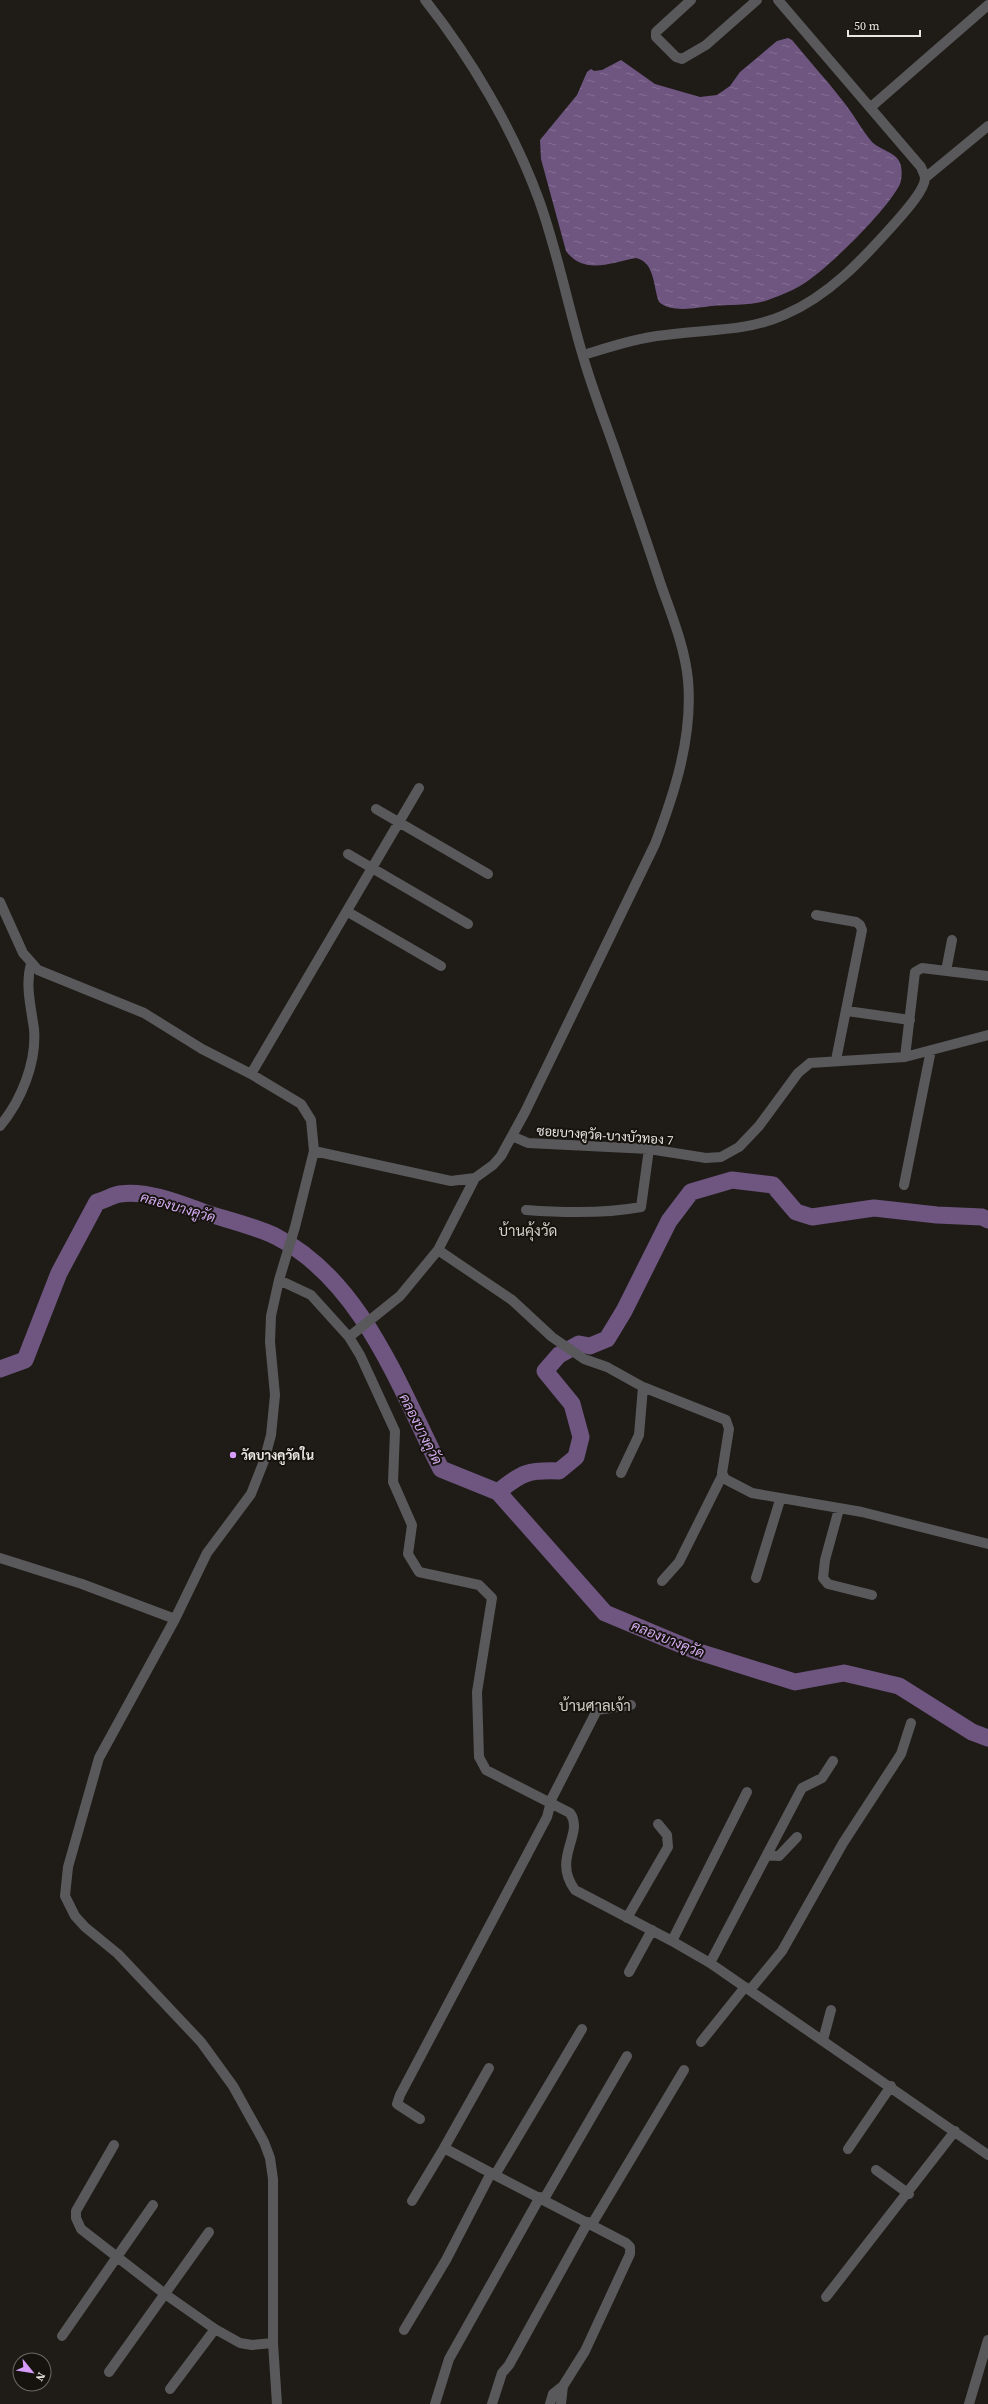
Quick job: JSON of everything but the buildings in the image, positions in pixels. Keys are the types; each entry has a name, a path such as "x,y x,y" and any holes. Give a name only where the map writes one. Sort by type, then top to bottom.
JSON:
{"street":[{"path":"314,1151 436,1179 464,1181 475,1178 486,1172 501,1156 655,844 668,811 679,770 689,709 688,680 675,626 583,355 551,236 514,141 450,34 425,0"},
{"path":"692,0 656,32 656,37 676,58 682,59 706,45 756,0"},
{"path":"583,355 646,338 748,326 770,320 798,308 831,286 874,246 923,186 925,178 921,167 778,0"},
{"path":"871,108 988,4"},
{"path":"925,178 988,126"},
{"path":"251,1074 348,912 419,788"},
{"path":"376,809 488,874"},
{"path":"348,854 468,924"},
{"path":"0,902 23,953 31,964 45,974 127,1005 202,1049 251,1074 301,1104 311,1120 314,1151 296,1227 279,1280 271,1316 270,1342 275,1395 274,1417 264,1461 251,1494 207,1553 175,1619 98,1758 68,1867 65,1896 76,1916 85,1927 118,1954 201,2042 233,2086 264,2142 270,2158 273,2179 273,2343 277,2404"},
{"path":"348,912 441,966"},
{"path":"816,914 860,925 862,930 836,1060"},
{"path":"946,971 952,940"},
{"path":"0,1126 15,1104 32,1058 34,1031 28,983 31,964"},
{"path":"905,1057 915,972 922,968 988,976"},
{"path":"847,1010 910,1020"},
{"name":"ซอยบางคูวัด-บางบัวทอง 7","path":"512,1136 528,1143 649,1149 706,1158 721,1157 739,1147 758,1126 798,1073 810,1062 905,1057 988,1035"},
{"path":"904,1185 930,1050"},
{"path":"526,1210 561,1212 614,1212 641,1207 649,1149"},
{"path":"352,1335 400,1296 438,1250 475,1178"},
{"path":"438,1250 512,1300 552,1337 579,1355 607,1367 643,1387 726,1420 729,1429 722,1476 680,1562 662,1581"},
{"path":"279,1280 311,1295 352,1335 395,1431 393,1482 412,1525 408,1554 419,1572 478,1585 492,1598 477,1692 479,1757 486,1770 570,1813 573,1818 572,1836 565,1860 567,1880 582,1895 672,1940 710,1963 988,2155"},
{"path":"621,1473 639,1435 643,1387"},
{"path":"722,1476 752,1493 780,1500 839,1509 892,1520 988,1544"},
{"path":"756,1578 780,1500"},
{"path":"839,1509 825,1560 823,1578 828,1584 872,1595"},
{"path":"0,1558 82,1584 175,1619"},
{"path":"420,2119 403,2109 398,2104 398,2100 552,1804 552,1798 597,1710 631,1705"},
{"path":"701,2042 782,1951 843,1843 901,1754 911,1723"},
{"path":"710,1963 802,1788 822,1778 833,1761"},
{"path":"672,1940 747,1792"},
{"path":"627,1918 668,1847 667,1835 658,1824"},
{"path":"766,1855 779,1856 797,1837"},
{"path":"629,1972 652,1930"},
{"path":"823,2040 831,2010"},
{"path":"404,2330 446,2260 493,2174 582,2029"},
{"path":"435,2404 449,2359 542,2198 627,2056"},
{"path":"412,2201 489,2068"},
{"path":"492,2404 502,2373 509,2365 590,2223 684,2070"},
{"path":"848,2149 890,2086"},
{"path":"826,2297 909,2194 955,2131"},
{"path":"114,2145 76,2211 76,2218 81,2229 165,2294 215,2329 240,2343 252,2345 273,2343"},
{"path":"444,2148 590,2223 626,2243 630,2247 630,2254 585,2351 563,2386 553,2394 550,2404"},
{"path":"876,2170 909,2194"},
{"path":"62,2336 153,2205"},
{"path":"109,2372 209,2232"},
{"path":"170,2389 215,2329"},
{"path":"968,2404 988,2340"},
{"path":"561,2404 563,2386"}],"water":[{"path":"788,38 792,40 836,92 872,142 893,155 899,161 901,166 901,182 894,195 845,249 819,272 789,292 761,302 718,305 691,309 670,308 659,302 650,269 642,260 636,258 607,264 589,265 581,263 566,251 541,159 540,140 577,95 587,72 591,69 594,71 602,70 621,60 655,84 700,97 717,95 730,86 740,72 777,41"}],"waterway":[{"path":"498,1492 520,1476 540,1471 559,1471 576,1457 581,1437 572,1404 545,1371 559,1355 579,1344 590,1346 607,1339 624,1311 669,1221 691,1192 732,1180 773,1185 796,1212 812,1217 874,1208 937,1215 982,1217 988,1220"},
{"name":"คลองบางคูวัด","path":"0,1369 25,1360 59,1273 97,1202 120,1194 142,1194 175,1202 258,1229 275,1236 305,1255 332,1279 355,1307 375,1338 393,1371 441,1469 498,1492 605,1613 696,1651 795,1682 844,1673 899,1686 972,1732 988,1738"}],"place":[{"name":"วัดบางคูวัดใน","path":"233,1455"}],"district":[{"name":"บ้านคุ้งวัด","path":"528,1231"},
{"name":"บ้านศาลเจ้า","path":"595,1706"}]}
